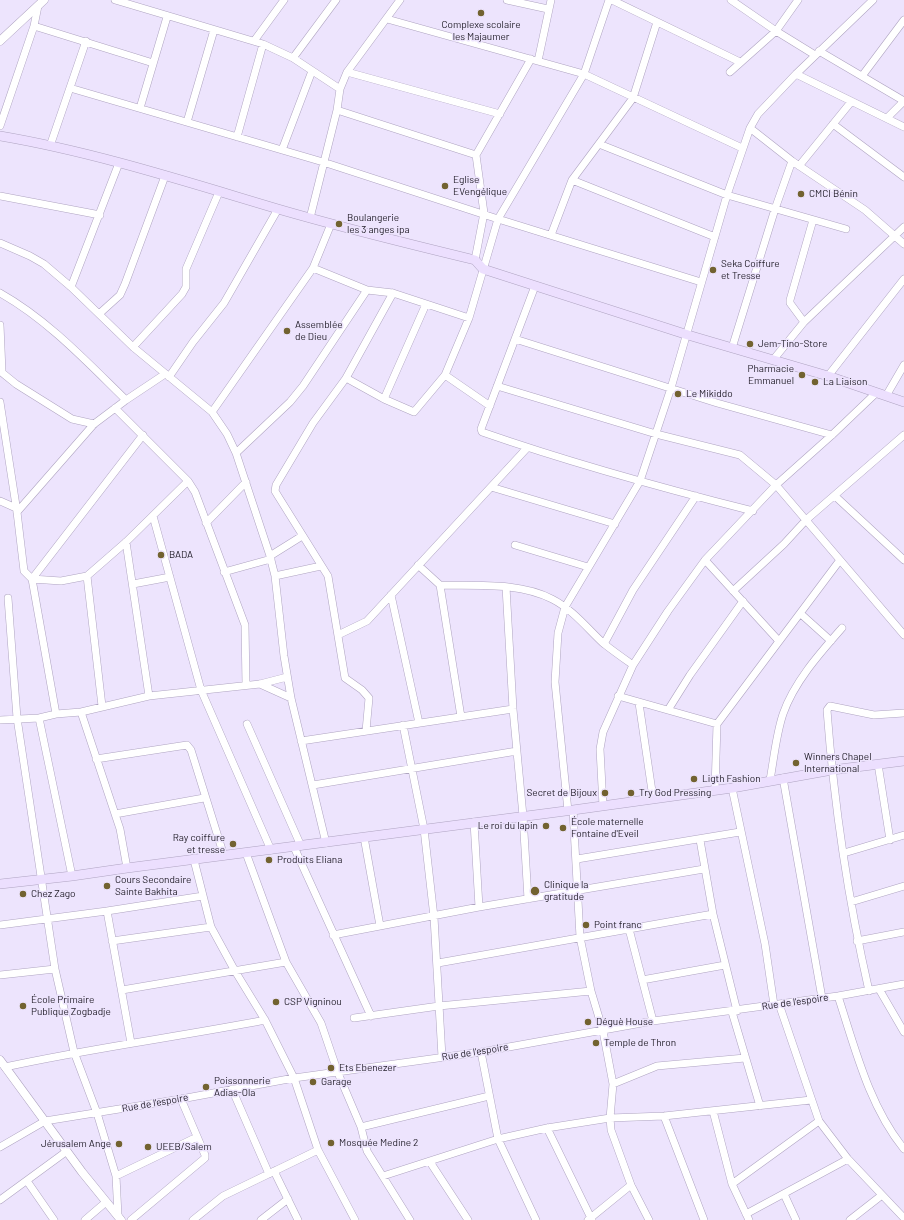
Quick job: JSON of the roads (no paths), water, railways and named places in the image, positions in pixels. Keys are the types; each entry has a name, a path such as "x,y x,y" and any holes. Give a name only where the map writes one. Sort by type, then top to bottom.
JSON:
{"main road":[{"path":"0,136 50,146 119,163 330,224 475,260 483,269 688,335 828,376 904,402"},
{"path":"0,884 298,847 474,822 603,806 732,788 832,770 904,761"}],"street":[{"path":"0,41 44,0"},
{"path":"115,0 167,17 263,44 293,58 340,89"},
{"path":"254,41 284,0"},
{"path":"293,58 336,0"},
{"path":"310,218 337,110 340,89 347,72 400,0"},
{"path":"507,0 548,9"},
{"path":"475,260 484,213 476,155 500,114 535,60 551,0"},
{"path":"346,378 384,399 414,412 444,375 469,318 498,219 584,74 609,0"},
{"path":"612,0 740,62"},
{"path":"731,0 776,31 862,76 904,101 887,118"},
{"path":"730,72 776,31 798,0"},
{"path":"649,1220 631,1185 617,1150 610,1118 613,1084 603,1031 591,991 580,937 577,859 556,682 558,633 565,607 588,566 616,524 640,481 688,335 714,237 742,148 750,128 758,114 870,1"},
{"path":"0,126 34,26 38,6"},
{"path":"140,108 167,17"},
{"path":"387,19 584,74 742,148"},
{"path":"862,76 904,20"},
{"path":"551,235 572,180 633,98 657,22"},
{"path":"34,26 153,63"},
{"path":"187,122 214,30"},
{"path":"50,146 86,41"},
{"path":"237,137 263,44"},
{"path":"282,150 312,71"},
{"path":"347,72 500,114"},
{"path":"796,74 904,127"},
{"path":"70,88 323,162 484,213 498,219 701,282"},
{"path":"799,166 851,102"},
{"path":"337,110 476,155"},
{"path":"833,124 904,176"},
{"path":"750,128 799,166 854,202 904,244"},
{"path":"598,144 727,195 846,229"},
{"path":"732,348 775,209 792,161"},
{"path":"71,287 119,163"},
{"path":"99,314 120,295 165,176"},
{"path":"572,180 714,237"},
{"path":"133,347 182,294 186,287 186,269 219,192"},
{"path":"0,196 100,215"},
{"path":"17,510 94,424 126,400 167,376 224,303 278,209"},
{"path":"804,322 790,304 790,300 813,220"},
{"path":"212,412 313,268 330,224"},
{"path":"773,360 804,322 904,227"},
{"path":"0,243 44,264 71,287 133,347 212,412 227,434 236,453 271,557 275,576 287,677 291,698 326,843"},
{"path":"313,268 367,290 393,293 469,318"},
{"path":"828,376 904,279"},
{"path":"535,286 481,429 482,432 527,448 640,481 752,511"},
{"path":"236,453 290,402 303,386 367,290"},
{"path":"0,293 24,307 76,351 126,400"},
{"path":"366,731 369,698 362,690 345,678 328,576 275,491 276,485 313,423 346,378 393,293"},
{"path":"384,399 426,304"},
{"path":"0,325 1,371 16,384 72,420 94,424"},
{"path":"515,339 717,403 832,435"},
{"path":"886,396 904,365"},
{"path":"444,375 490,406"},
{"path":"497,386 656,434 738,454 776,485 902,630"},
{"path":"603,806 600,740 618,696 633,665 668,611 705,560 776,485 876,393"},
{"path":"0,402 17,510 24,571 32,579 56,714"},
{"path":"115,408 188,482 194,492 245,625 246,685"},
{"path":"32,579 143,435"},
{"path":"733,591 784,544 806,520 904,436"},
{"path":"338,635 363,624 527,448"},
{"path":"32,579 61,581 87,576 126,542 188,482"},
{"path":"206,523 246,482"},
{"path":"491,487 616,524"},
{"path":"604,644 633,590 696,496"},
{"path":"835,496 904,560"},
{"path":"0,501 17,510"},
{"path":"153,516 201,690 271,850"},
{"path":"224,572 271,557 302,536"},
{"path":"126,542 149,696"},
{"path":"515,545 588,566"},
{"path":"705,560 778,640"},
{"path":"715,790 717,724 778,640 801,614 840,560"},
{"path":"418,565 440,585 461,716"},
{"path":"275,576 321,566"},
{"path":"87,576 102,706"},
{"path":"133,584 170,577"},
{"path":"440,585 506,587 531,590 554,599 565,607 604,644 633,665"},
{"path":"506,587 513,709 524,816 528,899"},
{"path":"390,595 419,723"},
{"path":"8,598 17,718 40,880 48,918 55,969 74,1052 97,1113 116,1176 120,1218"},
{"path":"668,710 690,675 742,601"},
{"path":"801,614 831,641"},
{"path":"770,780 780,727 786,706 802,679 842,628"},
{"path":"0,720 39,718 56,714 81,712 149,696 260,684 287,677"},
{"path":"260,684 291,698"},
{"path":"618,696 717,724"},
{"path":"639,703 653,798"},
{"path":"869,991 851,902 832,770 827,710 828,707 874,715 904,713"},
{"path":"301,741 513,709"},
{"path":"81,712 120,829 127,868"},
{"path":"39,718 72,876"},
{"path":"247,724 333,935 371,1016"},
{"path":"403,725 424,829 438,963 442,1057"},
{"path":"96,759 185,744 191,750 204,798 224,856"},
{"path":"312,785 517,751"},
{"path":"878,764 890,840"},
{"path":"784,778 822,998"},
{"path":"732,788 777,1005 819,1121 848,1159 904,1218"},
{"path":"115,814 204,798"},
{"path":"474,822 479,907"},
{"path":"577,859 700,840 740,832"},
{"path":"844,854 904,835"},
{"path":"364,837 380,926"},
{"path":"700,840 713,914 745,1058 760,1106"},
{"path":"246,853 286,962 318,1015 338,1073 360,1127 367,1151 410,1220"},
{"path":"194,860 211,927 235,971 265,1020 294,1078 318,1150 355,1220"},
{"path":"333,935 434,917 479,907 704,869"},
{"path":"851,902 904,886"},
{"path":"0,925 107,911 203,896"},
{"path":"107,911 131,1043"},
{"path":"438,963 713,914"},
{"path":"112,941 211,927"},
{"path":"629,928 653,1021"},
{"path":"858,940 904,932"},
{"path":"122,990 286,962"},
{"path":"642,980 725,965"},
{"path":"0,975 55,969"},
{"name":"Rue de l'espoire","path":"45,1120 181,1099 294,1078 481,1052 653,1021 777,1005 904,984"},
{"path":"879,989 904,1032"},
{"path":"354,1018 439,1006 591,991"},
{"path":"838,996 878,1107 894,1137 904,1149"},
{"path":"120,1218 67,1151 3,1063 206,1031 265,1020"},
{"path":"481,1052 498,1139 536,1220"},
{"path":"613,1084 657,1066 745,1058"},
{"path":"232,1089 272,1172 288,1199 298,1220"},
{"path":"360,1127 489,1096"},
{"path":"131,1220 204,1159 205,1155 181,1099"},
{"path":"383,1176 498,1139 547,1128 610,1118 664,1116 811,1100"},
{"path":"713,1111 732,1184 747,1217 784,1194 848,1159"},
{"path":"664,1116 704,1220"},
{"path":"0,1147 45,1120"},
{"path":"732,1184 819,1121"},
{"path":"547,1128 590,1219 631,1185"},
{"path":"116,1176 196,1137"},
{"path":"193,1220 224,1196 318,1150"},
{"path":"0,1200 67,1151"},
{"path":"430,1162 468,1220"},
{"path":"27,1181 54,1220"},
{"path":"784,1194 796,1220"},
{"path":"850,1220 882,1195"},
{"path":"261,1220 288,1199"},
{"path":"85,1220 106,1202"}],"place":[{"name":"Complexe scolaire les Majaumer","path":"481,13"},
{"name":"Eglise EVengélique","path":"445,186"},
{"name":"CMCI Bénin","path":"801,194"},
{"name":"Boulangerie les 3 anges ipa","path":"339,224"},
{"name":"Seka Coiffure et Tresse","path":"713,270"},
{"name":"Assemblée de Dieu","path":"287,331"},
{"name":"Jem-Tino-Store","path":"750,344"},
{"name":"Pharmacie Emmanuel","path":"802,375"},
{"name":"La Liaison","path":"815,382"},
{"name":"Le Mikiddo","path":"678,394"},
{"name":"BADA","path":"161,555"},
{"name":"Winners Chapel International","path":"796,763"},
{"name":"Ligth Fashion","path":"694,779"},
{"name":"Secret de Bijoux","path":"605,793"},
{"name":"Try God Pressing","path":"631,793"},
{"name":"Le roi du lapin","path":"546,826"},
{"name":"École maternelle Fontaine d'Eveil","path":"563,828"},
{"name":"Ray coiffure et tresse","path":"233,844"},
{"name":"Produits Eliana","path":"269,860"},
{"name":"Cours Secondaire Sainte Bakhita","path":"107,886"},
{"name":"Clinique la gratitude","path":"535,891"},
{"name":"Chez Zago","path":"23,894"},
{"name":"Point franc","path":"586,925"},
{"name":"CSP Vigninou","path":"276,1002"},
{"name":"École Primaire Publique Zogbadje","path":"23,1006"},
{"name":"Déguè House","path":"588,1022"},
{"name":"Temple de Thron","path":"596,1043"},
{"name":"Ets Ebenezer","path":"331,1068"},
{"name":"Garage","path":"313,1082"},
{"name":"Poissonnerie Adias-Ola","path":"206,1087"},
{"name":"Mosquée Medine 2","path":"331,1143"},
{"name":"Jérusalem Ange","path":"119,1144"},
{"name":"UEEB/Salem","path":"148,1147"}]}
